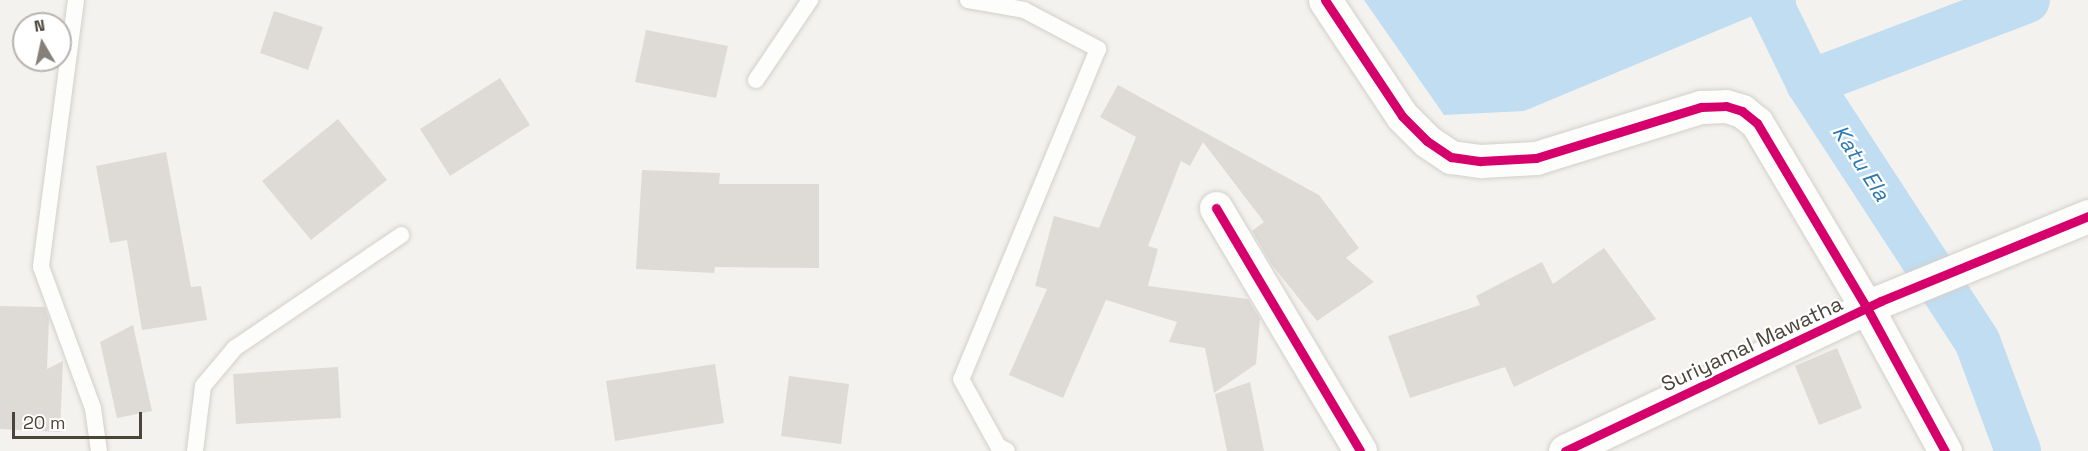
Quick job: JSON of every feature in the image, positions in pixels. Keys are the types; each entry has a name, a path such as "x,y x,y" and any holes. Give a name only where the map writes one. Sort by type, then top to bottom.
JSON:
{"street":[{"path":"1326,0 1402,116 1427,141 1451,157 1481,161 1536,158 1701,107 1726,106 1742,111 1757,123 1875,305 1945,451"},
{"path":"1216,208 1360,451"},
{"name":"Suriyamal Mawatha","path":"1565,451 1875,305 1977,260 2088,216"}],"lane":[{"path":"76,0 41,267 93,408 99,451"},
{"path":"756,80 810,0"},
{"path":"968,0 1024,10 1098,49 961,379 998,446 1006,451"},
{"path":"195,451 202,387 235,348 401,235"}],"water":[{"path":"1364,0 1791,0 1524,111 1444,115"}],"building":[{"path":"274,11 323,27 308,70 260,53"},
{"path":"646,30 728,46 716,98 635,82"},
{"path":"500,78 530,125 450,176 420,129"},
{"path":"1118,85 1319,195 1359,248 1346,258 1374,282 1317,321 1272,265 1252,231 1264,222 1203,142 1190,166 1181,161 1148,246 1158,249 1148,286 1248,299 1260,319 1256,364 1214,393 1205,348 1169,342 1177,322 1106,300 1063,398 1009,375 1047,289 1035,286 1054,216 1099,228 1136,137 1100,117"},
{"path":"338,119 387,180 311,240 262,181"},
{"path":"166,152 191,287 201,286 207,320 142,330 127,240 110,243 96,166"},
{"path":"642,170 720,173 719,184 819,184 819,268 715,267 714,273 636,269"},
{"path":"1604,248 1656,319 1514,387 1505,367 1410,398 1388,336 1480,305 1476,296 1542,262 1553,284"},
{"path":"0,306 45,307 49,319 47,369 63,361 60,432 0,429"},
{"path":"133,325 152,411 117,418 100,342"},
{"path":"1837,348 1862,408 1819,425 1795,366"},
{"path":"715,364 724,423 615,441 606,381"},
{"path":"338,367 341,418 236,424 233,374"},
{"path":"789,376 849,384 841,444 781,436"},
{"path":"1250,382 1264,451 1227,451 1215,394"}],"waterway":[{"path":"1773,0 1772,7 1809,83"},
{"name":"Katu Ela","path":"2018,451 1977,341 1809,83 2027,0"}],"cycle path":[{"path":"1325,0 1402,116 1427,141 1451,157 1481,161 1536,158 1701,107 1726,106 1742,111 1757,123 1868,310 1945,451"},
{"path":"1216,208 1360,451"},
{"path":"1565,451 1881,301 2088,216"}]}
